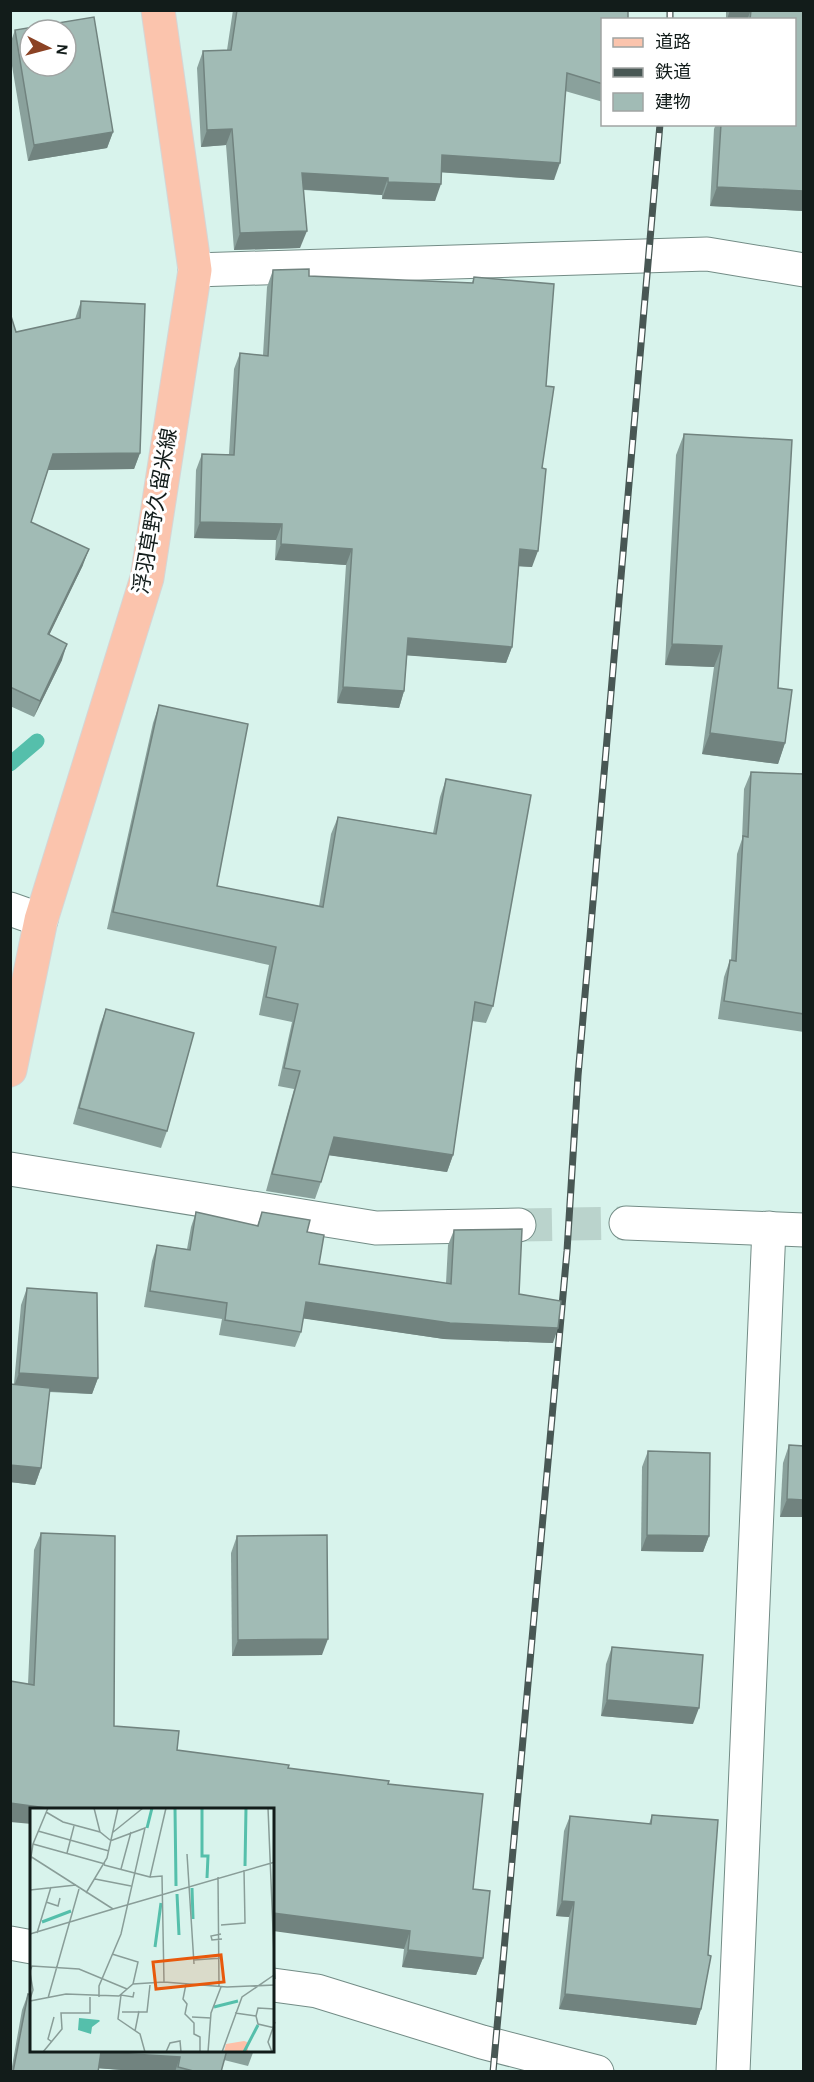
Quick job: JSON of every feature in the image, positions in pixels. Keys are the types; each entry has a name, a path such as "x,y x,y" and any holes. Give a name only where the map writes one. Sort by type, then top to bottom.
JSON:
{"main road":[{"name":"浮羽草野久留米線","path":"10,1070 41,920 147,578 195,270 158,10"}],"street":[{"path":"195,270 707,254 804,270"},
{"path":"10,909 41,920"},
{"path":"10,1169 376,1228 519,1225"},
{"path":"626,1223 804,1230"},
{"path":"733,2072 769,1228"},
{"path":"10,1943 30,1947"},
{"path":"274,1985 317,1991 482,2042 597,2072"}],"building":[{"path":"237,10 628,10 628,18 601,18 601,83 567,73 560,163 442,155 441,184 388,182 388,178 302,173 307,231 240,233 232,129 207,130 203,51 231,50"},
{"path":"751,10 804,10 804,191 717,187 721,126 796,126 796,18 750,18"},
{"path":"94,17 113,132 34,145 23,78 78,78 78,20"},
{"path":"15,30 18,30 18,48"},
{"path":"309,269 309,276 473,283 474,277 554,284 546,386 554,387 542,468 546,469 538,551 520,549 512,647 408,638 404,691 343,687 352,549 281,544 282,524 200,522 202,454 234,455 240,353 268,356 273,270"},
{"path":"81,301 145,304 140,453 53,454 31,522 89,549 48,634 67,644 40,701 10,687 10,313 16,332 80,318"},
{"path":"684,434 792,440 778,688 792,690 785,743 710,733 722,646 672,644"},
{"path":"159,705 248,724 217,886 323,907 338,817 436,834 446,779 531,795 493,1006 475,1002 453,1155 334,1137 321,1182 272,1174 300,1071 284,1068 298,1004 266,997 276,947 113,912"},
{"path":"751,772 804,774 804,1014 724,1001 730,960 736,961 743,836 748,837"},
{"path":"106,1009 194,1033 167,1131 79,1108"},
{"path":"196,1212 258,1226 262,1212 310,1220 307,1232 324,1235 319,1264 451,1284 454,1230 522,1229 519,1294 561,1301 558,1328 450,1323 306,1302 301,1332 225,1320 227,1303 150,1291 157,1245 190,1250"},
{"path":"27,1288 97,1293 98,1378 19,1373"},
{"path":"10,1384 50,1388 41,1468 10,1465"},
{"path":"789,1445 804,1446 804,1500 787,1499"},
{"path":"648,1451 710,1453 709,1536 647,1535"},
{"path":"41,1533 115,1536 114,1726 179,1731 177,1750 389,1781 388,1784 483,1794 473,1889 490,1891 483,1958 408,1950 410,1931 274,1913 274,1808 47,1808 10,1803 10,1681 34,1685"},
{"path":"327,1535 328,1639 238,1640 237,1536"},
{"path":"612,1647 703,1655 699,1708 607,1700"},
{"path":"652,1815 718,1820 708,1955 711,1956 701,2009 565,1994 574,1902 562,1901 570,1816 651,1824"},
{"path":"28,1994 30,1994 30,2052 101,2052 98,2072 13,2072"},
{"path":"101,2052 226,2052 221,2072 197,2072 178,2067 180,2057"}],"waterway":[{"path":"10,764 37,741"}],"tunnel":[{"path":"519,1225 626,1223"}],"railway":[{"path":"670,10 670,18"},
{"path":"493,2072 567,1251 578,1076 660,126"}]}
